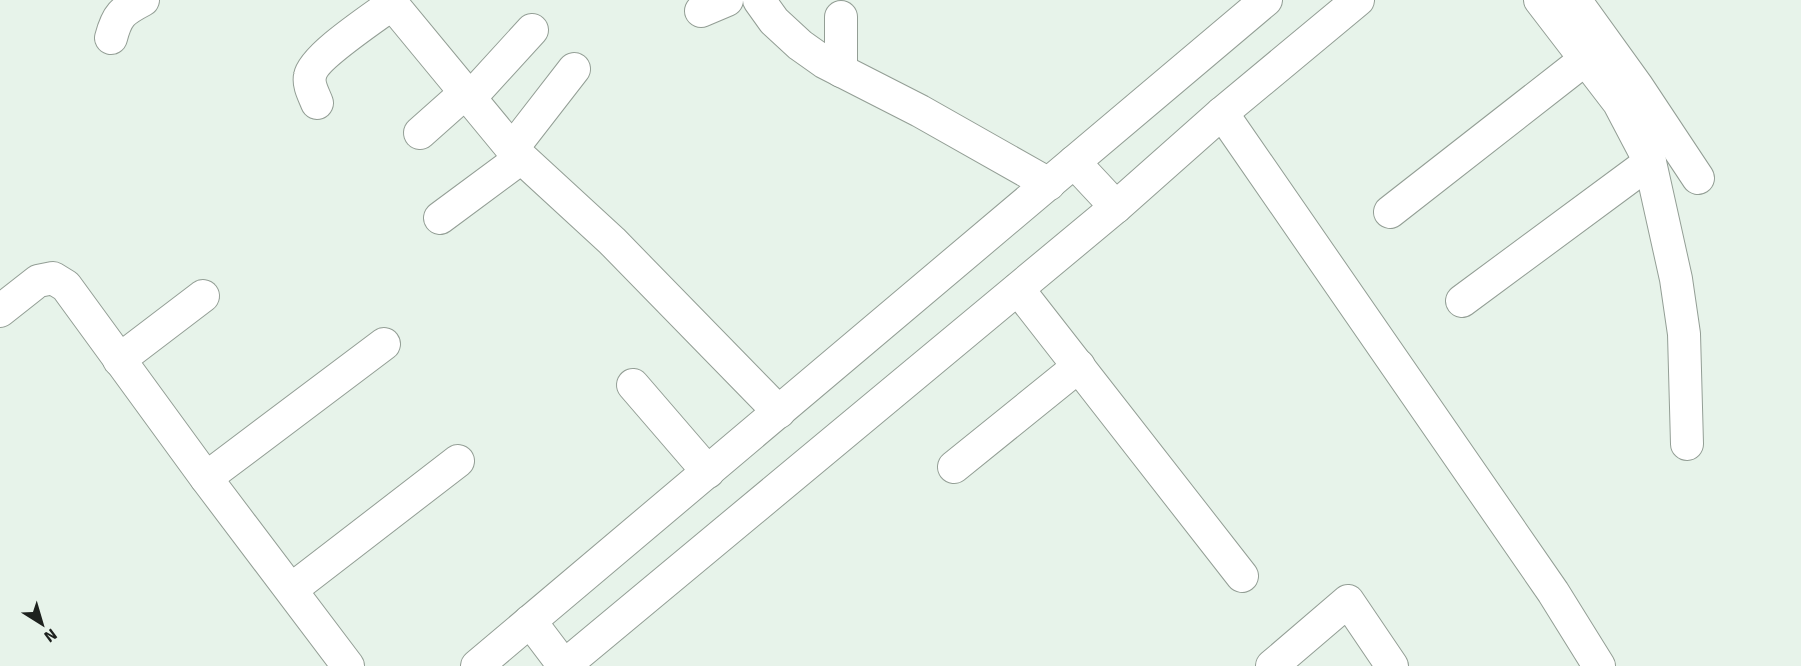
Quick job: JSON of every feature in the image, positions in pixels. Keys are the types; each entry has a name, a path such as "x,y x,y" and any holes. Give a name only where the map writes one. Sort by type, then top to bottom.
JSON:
{"street":[{"path":"111,38 116,20 122,11 143,0"},
{"path":"759,0 774,21 800,45 824,62 920,111 1049,184"},
{"path":"477,666 536,629 708,472 1049,184 1079,168 1266,0"},
{"path":"536,629 563,664 1018,289 1112,203 1358,0"},
{"path":"1540,0 1587,58 1619,103 1650,162 1676,279 1684,334 1687,444"},
{"path":"1575,0 1698,178"},
{"path":"317,103 309,77 313,67 390,2 517,153 612,241 779,412"},
{"path":"841,16 841,71"},
{"path":"420,132 467,96 532,30"},
{"path":"1389,212 1587,58"},
{"path":"440,218 517,153 574,69"},
{"path":"1222,113 1552,592 1599,666"},
{"path":"1462,301 1650,162"},
{"path":"1079,168 1112,203"},
{"path":"0,311 38,281 53,278 66,286 206,478 348,666"},
{"path":"1018,289 1242,576"},
{"path":"119,360 203,296"},
{"path":"206,478 384,344"},
{"path":"954,467 1079,366"},
{"path":"633,385 708,472"},
{"path":"292,589 458,460"},
{"path":"1272,666 1348,601 1392,666"}]}
